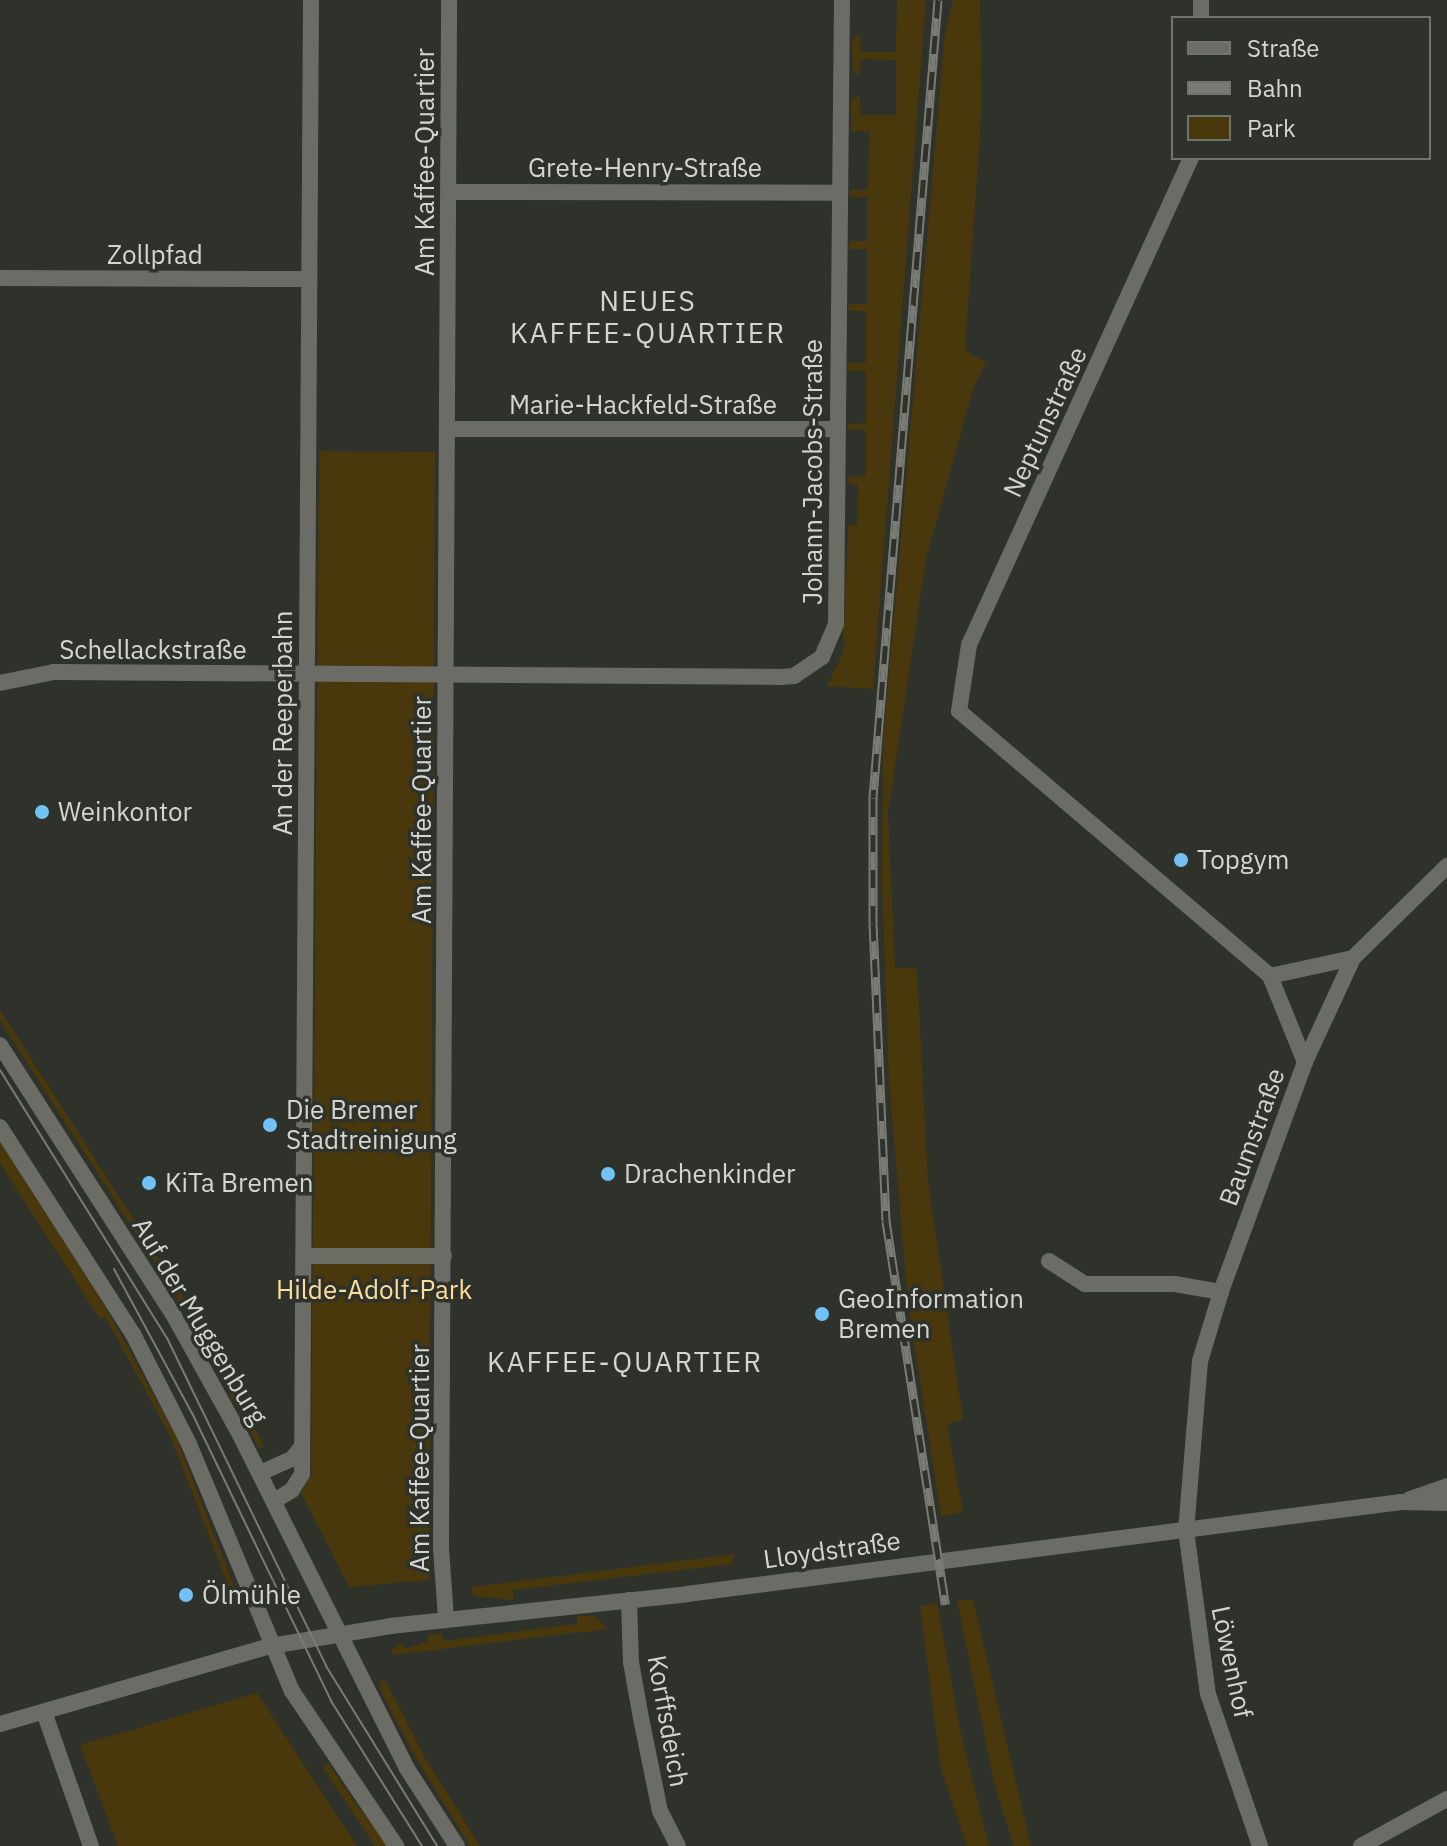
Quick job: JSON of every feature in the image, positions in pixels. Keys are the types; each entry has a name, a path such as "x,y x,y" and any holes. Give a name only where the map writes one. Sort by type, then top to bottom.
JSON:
{"street":[{"name":"An der Reeperbahn","path":"274,1501 292,1490 302,1474 311,0"},
{"name":"Am Kaffee-Quartier","path":"446,1619 444,1256 449,0"},
{"name":"Johann-Jacobs-Straße","path":"307,677 794,676 822,657 836,624 842,0"},
{"name":"Neptunstraße","path":"959,711 969,645 1190,160"},
{"name":"Grete-Henry-Straße","path":"450,192 839,193"},
{"name":"Zollpfad","path":"0,278 309,279"},
{"name":"Marie-Hackfeld-Straße","path":"448,429 837,429"},
{"name":"Schellackstraße","path":"0,683 54,672 307,677"},
{"name":"Baumstraße","path":"959,711 1270,976 1305,1062 1221,1292 1200,1361 1186,1530"},
{"path":"1305,1062 1353,958 1447,866"},
{"path":"1270,976 1353,958"},
{"name":"Auf der Muggenburg","path":"0,1045 173,1314 260,1473 406,1767 457,1846"},
{"path":"0,1127 133,1334 173,1409 271,1646 322,1741 396,1846"},
{"path":"304,1256 444,1256"},
{"path":"1049,1261 1085,1284 1175,1284 1221,1292"},
{"path":"260,1473 292,1459 302,1446"},
{"name":"Lloydstraße","path":"1401,1502 1447,1486"},
{"name":"Lloydstraße","path":"0,1724 271,1646 338,1633 629,1600 1401,1502 1447,1503"},
{"name":"Löwenhof","path":"1186,1530 1208,1694 1260,1846"},
{"name":"Korffsdeich","path":"629,1600 639,1706 660,1811 678,1846"},
{"path":"44,1712 91,1846"},
{"path":"1361,1846 1447,1799"}],"green space":[{"path":"897,0 926,0 873,689 827,686 843,653 848,525 857,525 858,485 849,484 848,477 866,476 866,430 848,430 848,424 866,423 866,371 848,371 848,363 866,363 866,311 848,311 849,304 867,304 867,249 849,249 850,241 867,241 867,197 850,197 850,190 868,190 869,131 851,131 851,99 860,96 861,115 896,115 896,60 861,59 860,76 853,71 852,40 860,33 861,52 896,52"},
{"path":"953,0 980,0 982,104 965,350 986,362 973,389 926,559 888,813 895,968 917,968 928,1181 963,1420 947,1425 963,1512 941,1516 908,1304 889,1081 882,878 883,743 945,32"},
{"name":"Hilde-Adolf-Park","path":"319,451 435,452 429,1580 349,1587 301,1493 311,1475"},
{"path":"0,1010 186,1302 264,1446 259,1448 176,1296 0,1020"},
{"path":"0,1142 108,1311 176,1437 234,1586 229,1587 171,1438 105,1316 100,1319 0,1163"},
{"path":"735,1554 732,1564 513,1590 513,1600 473,1596 472,1587"},
{"path":"957,1600 973,1600 1031,1846 1014,1846 995,1787"},
{"path":"937,1603 961,1734 989,1846 967,1846 941,1769 920,1606"},
{"path":"577,1616 594,1616 608,1629 393,1655 391,1650 403,1643 405,1649 429,1641 427,1635 442,1633 444,1641 577,1624"},
{"path":"385,1680 424,1756 480,1846 470,1846 416,1758 383,1696 379,1683"},
{"path":"257,1693 357,1846 118,1846 80,1745"},
{"path":"329,1764 388,1846 375,1846 323,1768"}],"tram line":[{"path":"0,1070 167,1338 326,1666 437,1846"},
{"path":"114,1269 192,1413 331,1701 422,1846"}],"railway":[{"path":"938,0 873,798 873,923 886,1221 945,1604"}],"place":[{"name":"Weinkontor","path":"42,812"},
{"name":"Topgym","path":"1181,860"},
{"name":"Die Bremer Stadtreinigung","path":"270,1125"},
{"name":"Drachenkinder","path":"608,1174"},
{"name":"KiTa Bremen","path":"149,1183"},
{"name":"GeoInformation Bremen","path":"822,1314"},
{"name":"Ölmühle","path":"186,1595"}],"district":[{"name":"NEUES KAFFEE-QUARTIER","path":"648,317"},
{"name":"KAFFEE-QUARTIER","path":"625,1362"}]}
